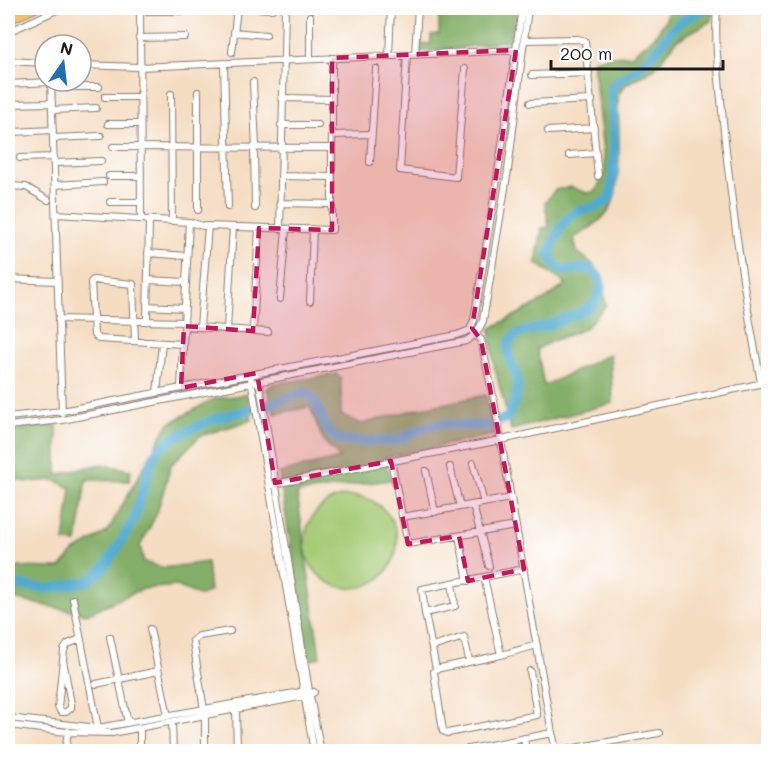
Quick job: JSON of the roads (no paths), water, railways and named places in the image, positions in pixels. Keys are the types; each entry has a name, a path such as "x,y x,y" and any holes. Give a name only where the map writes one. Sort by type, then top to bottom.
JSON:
{"main road":[{"path":"8,20 35,8"}],"street":[{"path":"8,32 61,8"},
{"path":"232,52 237,8"},
{"path":"256,8 272,9"},
{"path":"280,299 283,229 280,203 282,61 285,8"},
{"path":"389,55 391,8"},
{"path":"415,54 418,8"},
{"path":"521,40 522,8"},
{"path":"8,426 62,420 466,341 473,332 519,50 528,8"},
{"path":"141,219 140,9 187,11"},
{"path":"272,484 765,382 744,296 734,225 722,107 716,9"},
{"path":"310,16 310,59"},
{"path":"234,32 266,35"},
{"path":"139,38 185,37"},
{"path":"521,40 582,39 586,44 598,176"},
{"path":"93,65 139,67 519,50"},
{"path":"407,55 400,170 456,177 465,69"},
{"path":"56,214 189,222 208,226 332,230 332,58"},
{"path":"8,61 33,62"},
{"path":"224,63 228,207"},
{"path":"370,162 376,69"},
{"path":"532,75 590,73"},
{"path":"253,82 255,208"},
{"path":"8,84 33,83"},
{"path":"93,86 99,87"},
{"path":"51,93 62,420"},
{"path":"198,93 198,210"},
{"path":"171,94 172,221"},
{"path":"105,97 139,97"},
{"path":"282,98 332,99"},
{"path":"530,103 592,100"},
{"path":"8,104 96,108"},
{"path":"108,124 140,124"},
{"path":"281,125 318,125"},
{"path":"548,131 594,128"},
{"path":"13,132 101,136"},
{"path":"332,135 372,134"},
{"path":"113,147 332,148"},
{"path":"569,155 596,153"},
{"path":"20,158 100,161"},
{"path":"109,177 140,176"},
{"path":"281,176 332,177"},
{"path":"55,185 103,182"},
{"path":"8,186 26,186 48,200"},
{"path":"110,202 141,202"},
{"path":"280,203 332,204"},
{"path":"147,321 149,220"},
{"path":"181,388 189,222"},
{"path":"200,327 208,226"},
{"path":"227,329 233,227"},
{"path":"253,331 259,228"},
{"path":"310,301 313,230"},
{"path":"148,253 187,256"},
{"path":"8,279 57,281"},
{"path":"135,341 134,284 94,280 92,282 94,335 97,339 183,344"},
{"path":"148,280 186,282"},
{"path":"147,306 185,308"},
{"path":"58,320 147,321 268,332"},
{"path":"8,417 62,411 473,332"},
{"path":"473,332 481,340 494,401 552,734 557,751 659,733"},
{"path":"157,393 162,343"},
{"path":"255,382 257,373"},
{"path":"250,375 255,382 258,395 314,752"},
{"path":"391,461 408,544 516,526"},
{"path":"473,463 484,503"},
{"path":"450,467 460,507"},
{"path":"426,471 435,512"},
{"path":"402,517 511,498"},
{"path":"473,505 489,567"},
{"path":"459,536 468,581"},
{"path":"524,569 422,589 425,613 436,669 537,645"},
{"path":"484,577 501,655"},
{"path":"425,613 455,606 452,584"},
{"path":"73,599 80,639 102,730"},
{"path":"150,629 170,719 173,752"},
{"path":"205,752 204,713 193,641 199,636 230,631"},
{"path":"110,637 128,723"},
{"path":"432,647 464,637 469,660"},
{"path":"63,660 71,704 71,708 66,712 62,712 58,707 63,660 65,646 80,639"},
{"path":"96,684 158,671"},
{"path":"435,672 443,731 445,732 534,717 538,712 530,671"},
{"path":"532,684 544,683"},
{"path":"204,713 236,710 306,694"},
{"path":"102,730 128,723 170,719 306,694"},
{"path":"306,694 321,752"},
{"path":"236,710 237,752"},
{"path":"8,718 68,729"},
{"path":"8,725 102,730 140,728 170,719"},
{"path":"140,728 140,752"},
{"path":"65,752 68,729"},
{"path":"453,752 552,734"},
{"path":"524,738 526,752"}],"waterway":[{"path":"8,584 49,589 89,581 103,569 135,517 151,463 159,449 174,437 214,419 305,392 315,402 329,432 342,441 395,441 439,424 487,426 508,417 518,387 508,350 512,338 587,309 596,301 599,294 600,280 592,270 589,268 564,271 556,266 549,254 564,223 576,212 606,202 612,190 614,127 611,88 646,61 679,23 709,8"}]}
